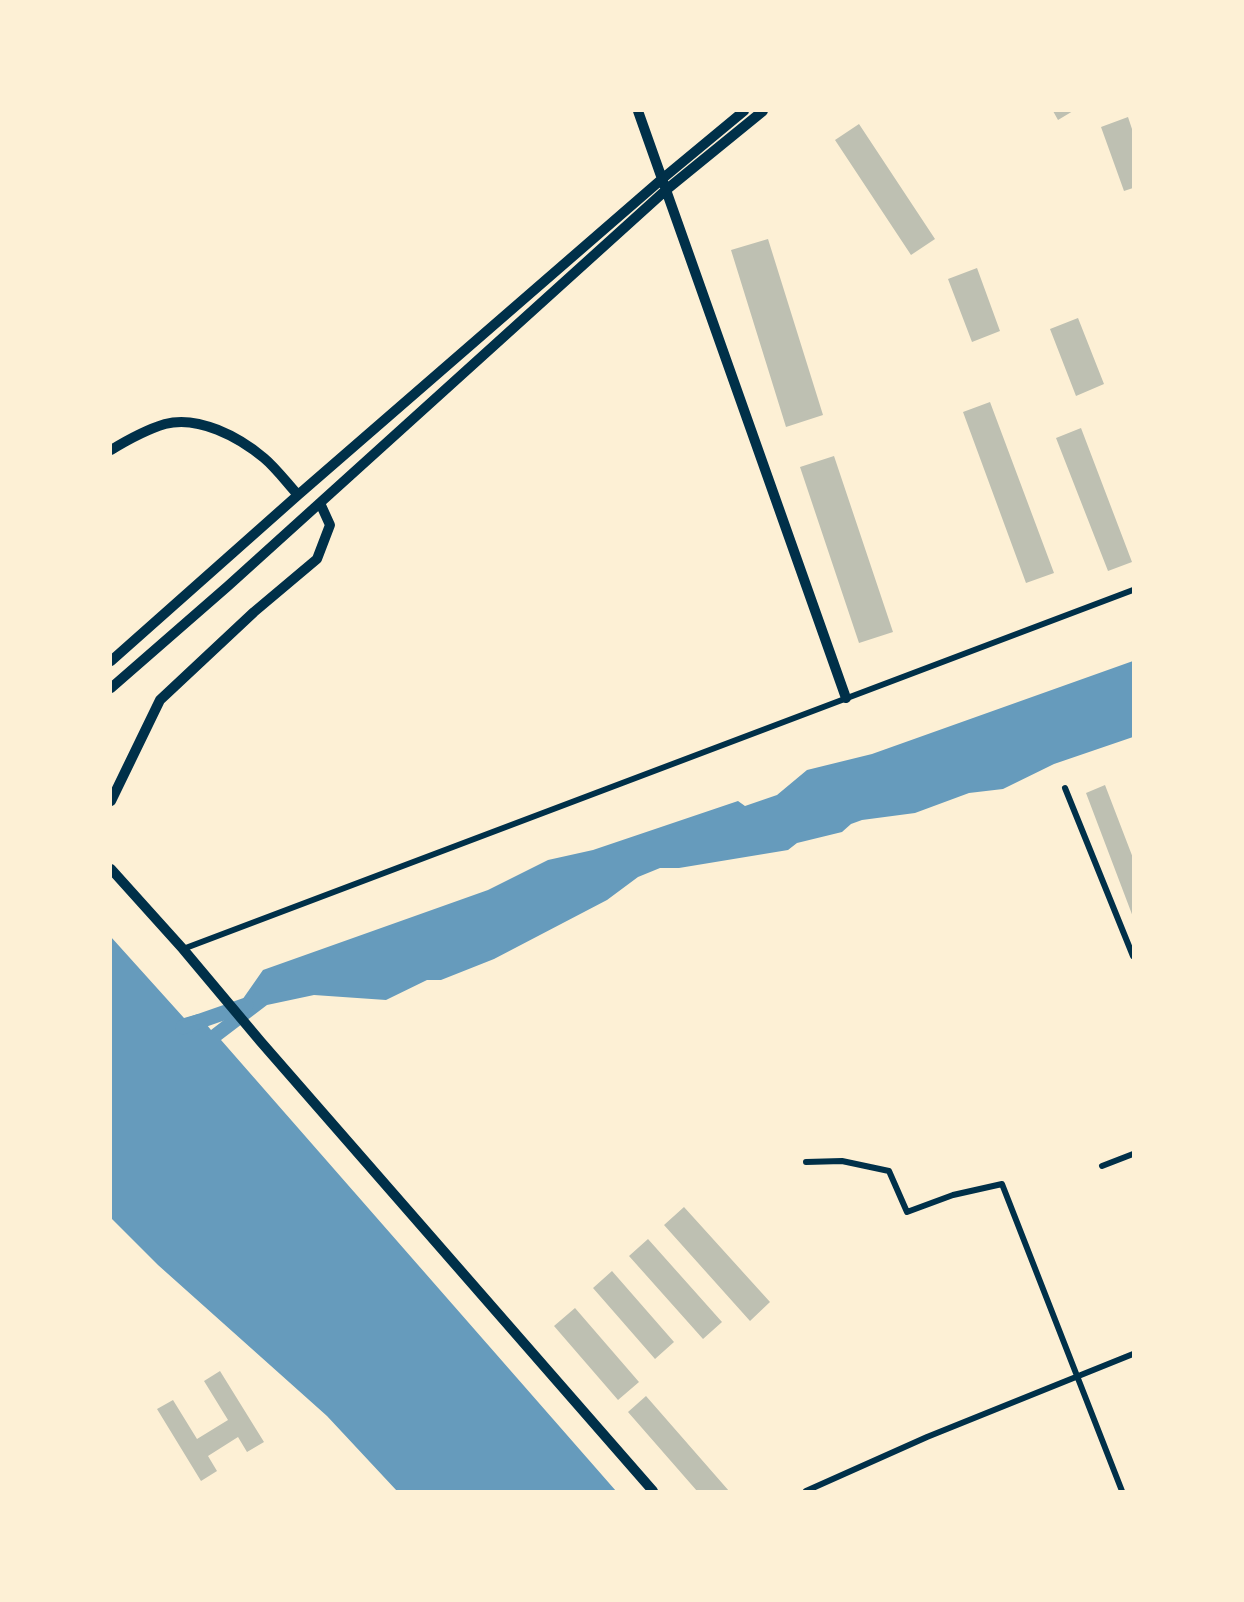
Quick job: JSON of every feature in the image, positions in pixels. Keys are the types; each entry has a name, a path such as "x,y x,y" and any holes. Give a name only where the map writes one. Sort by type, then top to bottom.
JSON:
{"street":[{"path":"638,111 846,698"},
{"path":"111,661 298,495 662,179 744,111"},
{"path":"111,688 228,586 666,190 763,111"},
{"path":"111,450 137,434 168,423 194,422 229,435 264,458 298,495"},
{"path":"111,801 160,700 254,612 317,560 330,525 320,503"},
{"path":"183,949 1133,590"},
{"path":"1065,788 1133,956"},
{"path":"111,869 653,1491"},
{"path":"1102,1166 1133,1154"},
{"path":"806,1162 842,1161 889,1172 907,1212 953,1195 1002,1184 1122,1491"},
{"path":"806,1491 927,1437 1133,1354"}],"water":[{"path":"1133,661 1133,737 1054,764 1003,789 969,793 915,813 862,820 851,824 842,832 797,843 788,850 679,868 660,868 638,877 607,900 494,959 441,980 427,980 386,1000 314,995 267,1005 221,1040 616,1491 397,1491 327,1416 158,1265 111,1218 111,937 184,1018 198,1014 211,1030 233,1013 263,970 488,890 548,860 593,850 738,801 745,806 777,795 807,770 872,754"}],"building":[{"path":"1053,111 1073,111 1058,120"},
{"path":"1128,117 1133,132 1133,188 1124,191 1101,127"},
{"path":"859,124 935,239 911,255 835,140"},
{"path":"768,239 823,415 786,427 731,250"},
{"path":"977,268 1000,331 972,342 948,279"},
{"path":"1078,318 1104,384 1076,396 1050,329"},
{"path":"990,402 1054,573 1026,583 963,412"},
{"path":"1081,428 1132,562 1108,571 1056,438"},
{"path":"834,456 893,632 859,643 800,467"},
{"path":"1105,785 1133,858 1133,917 1086,793"},
{"path":"684,1207 770,1302 750,1321 664,1225"},
{"path":"648,1239 722,1322 703,1339 629,1256"},
{"path":"612,1271 674,1342 655,1359 593,1288"},
{"path":"575,1308 639,1382 618,1400 554,1326"},
{"path":"220,1371 264,1442 247,1452 238,1437 208,1456 217,1471 201,1481 157,1409 173,1400 197,1439 228,1420 204,1381"},
{"path":"646,1396 729,1491 697,1491 628,1412"}],"waterway":[{"path":"183,1027 246,1005"}]}
